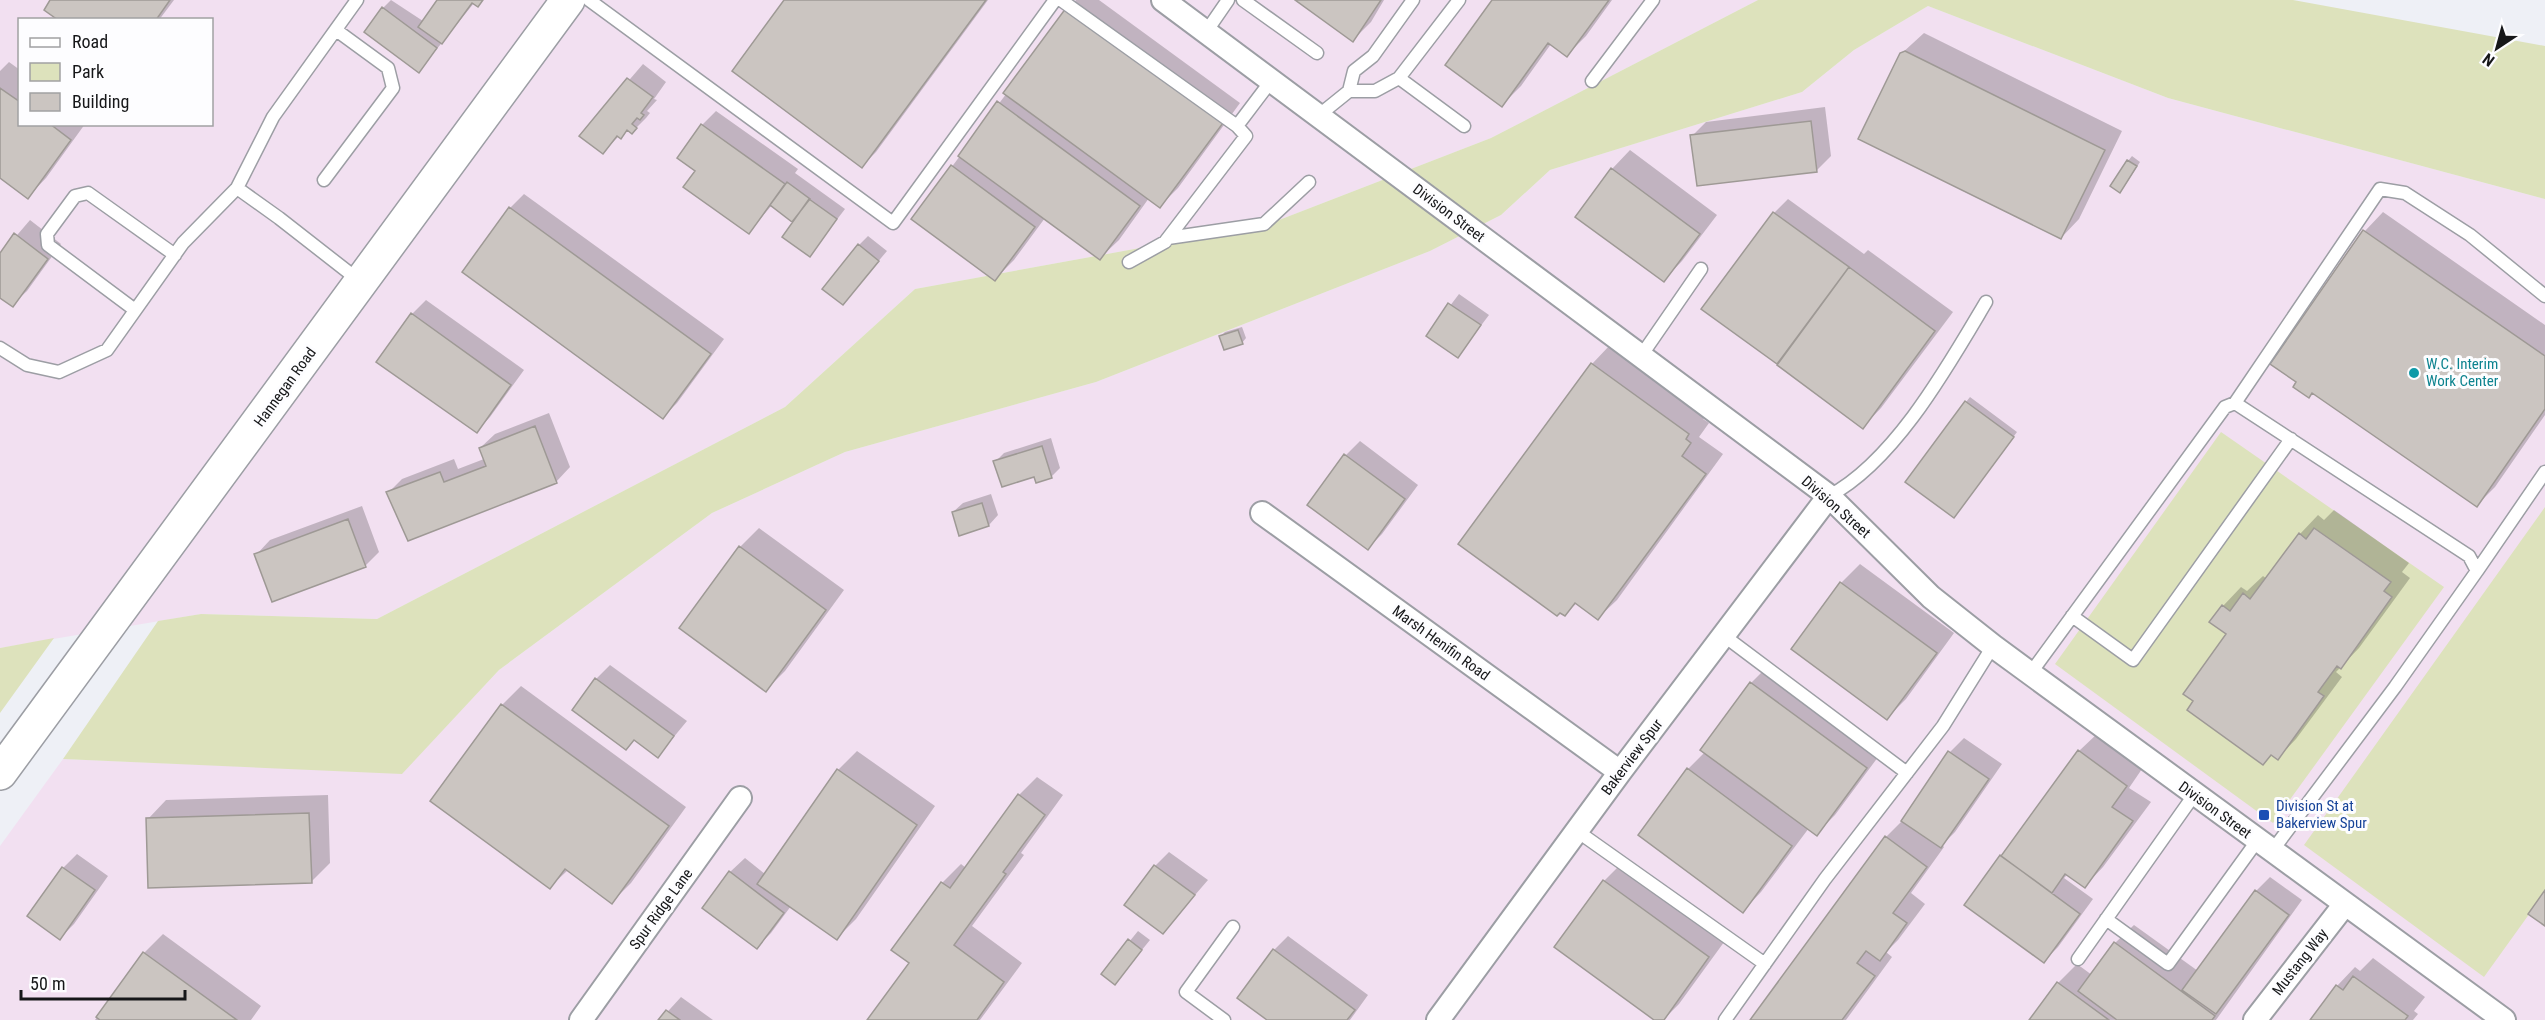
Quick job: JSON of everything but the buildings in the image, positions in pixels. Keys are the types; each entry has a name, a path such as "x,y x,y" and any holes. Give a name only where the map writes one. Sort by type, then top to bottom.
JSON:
{"main road":[{"name":"Hannegan Road","path":"0,773 568,0"}],"street":[{"name":"Division Street","path":"1166,1 1829,496 1931,597 1993,646 2504,1020"},
{"name":"Bakerview Spur","path":"1438,1020 1620,772 1829,496"},
{"name":"Marsh Henifin Road","path":"1262,513 1620,772"},
{"name":"Spur Ridge Lane","path":"581,1020 740,798"},
{"name":"Mustang Way","path":"2255,1020 2345,904"}],"lane":[{"path":"0,348 27,365 59,372 107,350 183,243 237,188 273,117 357,0"},
{"path":"589,0 893,224 1055,0"},
{"path":"1061,0 1237,126 1246,136 1165,242 1129,262"},
{"path":"1206,32 1228,0"},
{"path":"1243,0 1317,53"},
{"path":"1318,116 1349,91 1354,71 1373,56 1413,0"},
{"path":"1349,91 1375,91 1400,78 1460,0"},
{"path":"1592,81 1653,0"},
{"path":"324,180 393,88 388,68 336,30"},
{"path":"1400,78 1464,126"},
{"path":"1237,126 1271,81"},
{"path":"1168,238 1264,224 1309,182"},
{"path":"237,188 362,283"},
{"path":"2030,674 2225,407 2235,403 2380,189 2405,193 2470,236 2545,296"},
{"path":"135,310 48,245 47,234 75,196 88,193 175,255"},
{"path":"1641,356 1701,269"},
{"path":"1829,496 1848,486 1901,431 1947,368 1986,302"},
{"path":"2235,403 2469,556 2477,571"},
{"path":"2072,616 2133,660 2291,440"},
{"path":"2106,919 2168,964 2395,687 2545,472"},
{"path":"1723,635 1906,773"},
{"path":"1725,1020 1825,879 1943,726 1993,646"},
{"path":"2078,959 2194,795"},
{"path":"1577,831 1765,964"},
{"path":"1224,1020 1186,992 1233,927"}],"shaded area":[{"path":"0,0 1758,0 1491,138 1266,225 915,289 785,407 377,619 201,614 0,648"},
{"path":"1928,6 2168,98 2545,199 2545,1020 0,1020 0,846 63,759 402,773 499,670 712,513 845,452 1096,382 1430,251 1501,215 1550,170 1802,92 1854,50"}],"green space":[{"path":"1758,0 2293,0 2545,46 2545,199 2168,98 1928,6 1854,50 1802,92 1550,170 1501,215 1430,251 1096,382 845,452 712,513 499,670 402,774 63,759 158,621 201,614 377,619 785,407 915,289 1266,225 1491,138"},
{"path":"2221,432 2444,587 2273,823 2055,664"},
{"path":"2545,507 2545,892 2484,977 2304,845"},
{"path":"54,638 0,713 0,648"}],"place":[{"name":"W.C. Interim Work Center","path":"2414,373"},
{"name":"Division St at Bakerview Spur","path":"2264,815"}]}
